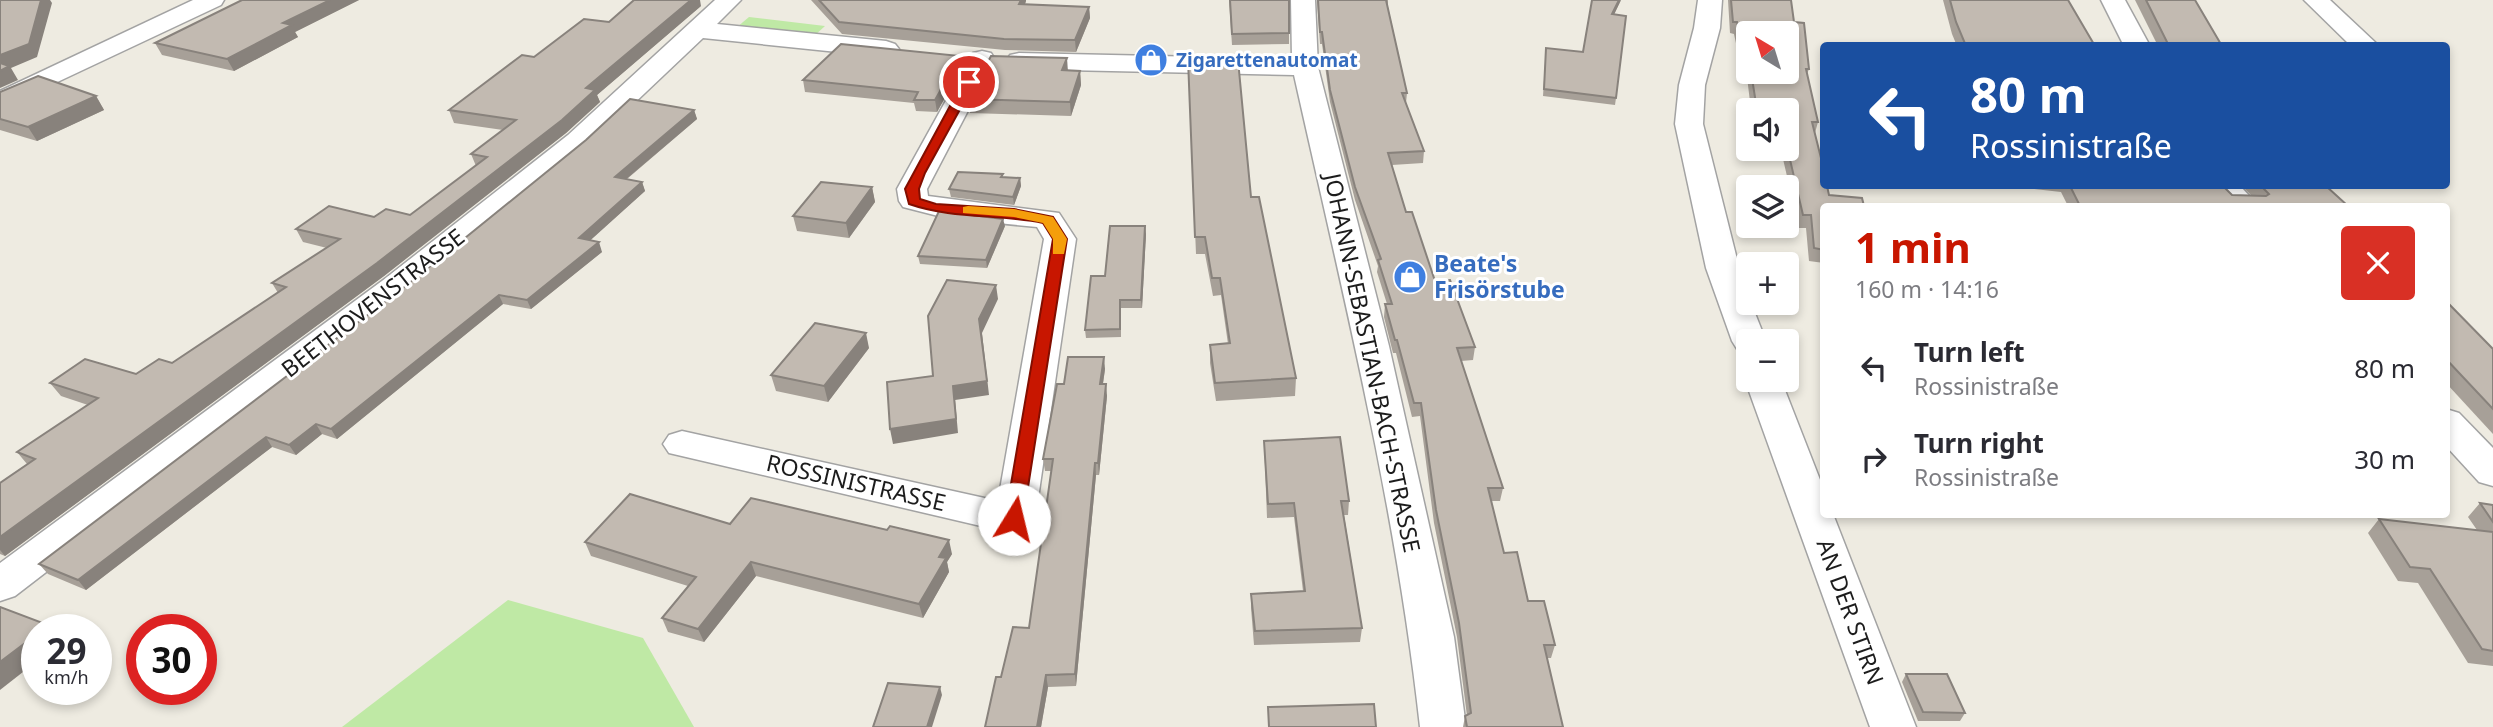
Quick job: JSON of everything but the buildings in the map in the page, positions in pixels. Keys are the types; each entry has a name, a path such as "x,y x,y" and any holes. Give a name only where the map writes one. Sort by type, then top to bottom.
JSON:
{"street":[{"path":"0,101 212,0"},
{"name":"BEETHOVENSTRASSE","path":"0,585 419,268 578,141 729,0"},
{"name":"JOHANN-SEBASTIAN-BACH-STRASSE","path":"1303,0 1305,67 1372,346 1432,637 1443,727"},
{"path":"1710,0 1707,28 1692,85 1689,124 1722,268 1745,329"},
{"path":"2113,0 2135,42"},
{"path":"2316,0 2362,42"},
{"path":"698,30 916,52"},
{"name":"ROSSINISTRASSE","path":"682,444 1014,519 1060,239 1048,220 1014,213 935,208 914,201 912,189 969,57 1305,67"},
{"path":"2227,189 2241,203"},
{"name":"AN DER STIRN","path":"1767,392 1893,727"},
{"path":"2450,426 2493,472"}],"green space":[{"path":"749,17 825,26 813,37 736,28"},
{"path":"508,600 643,638 694,727 342,727"}],"slow traffic":[{"path":"968,210 1014,213 1048,220 1060,239 1058,251"}],"place":[{"name":"Zigarettenautomat","path":"1151,60"},
{"name":"Beate's Frisörstube","path":"1410,277"}],"route":[{"path":"969,82 918,173 912,189 914,201 935,208 1014,213 1048,220 1060,239 1014,519"}]}
